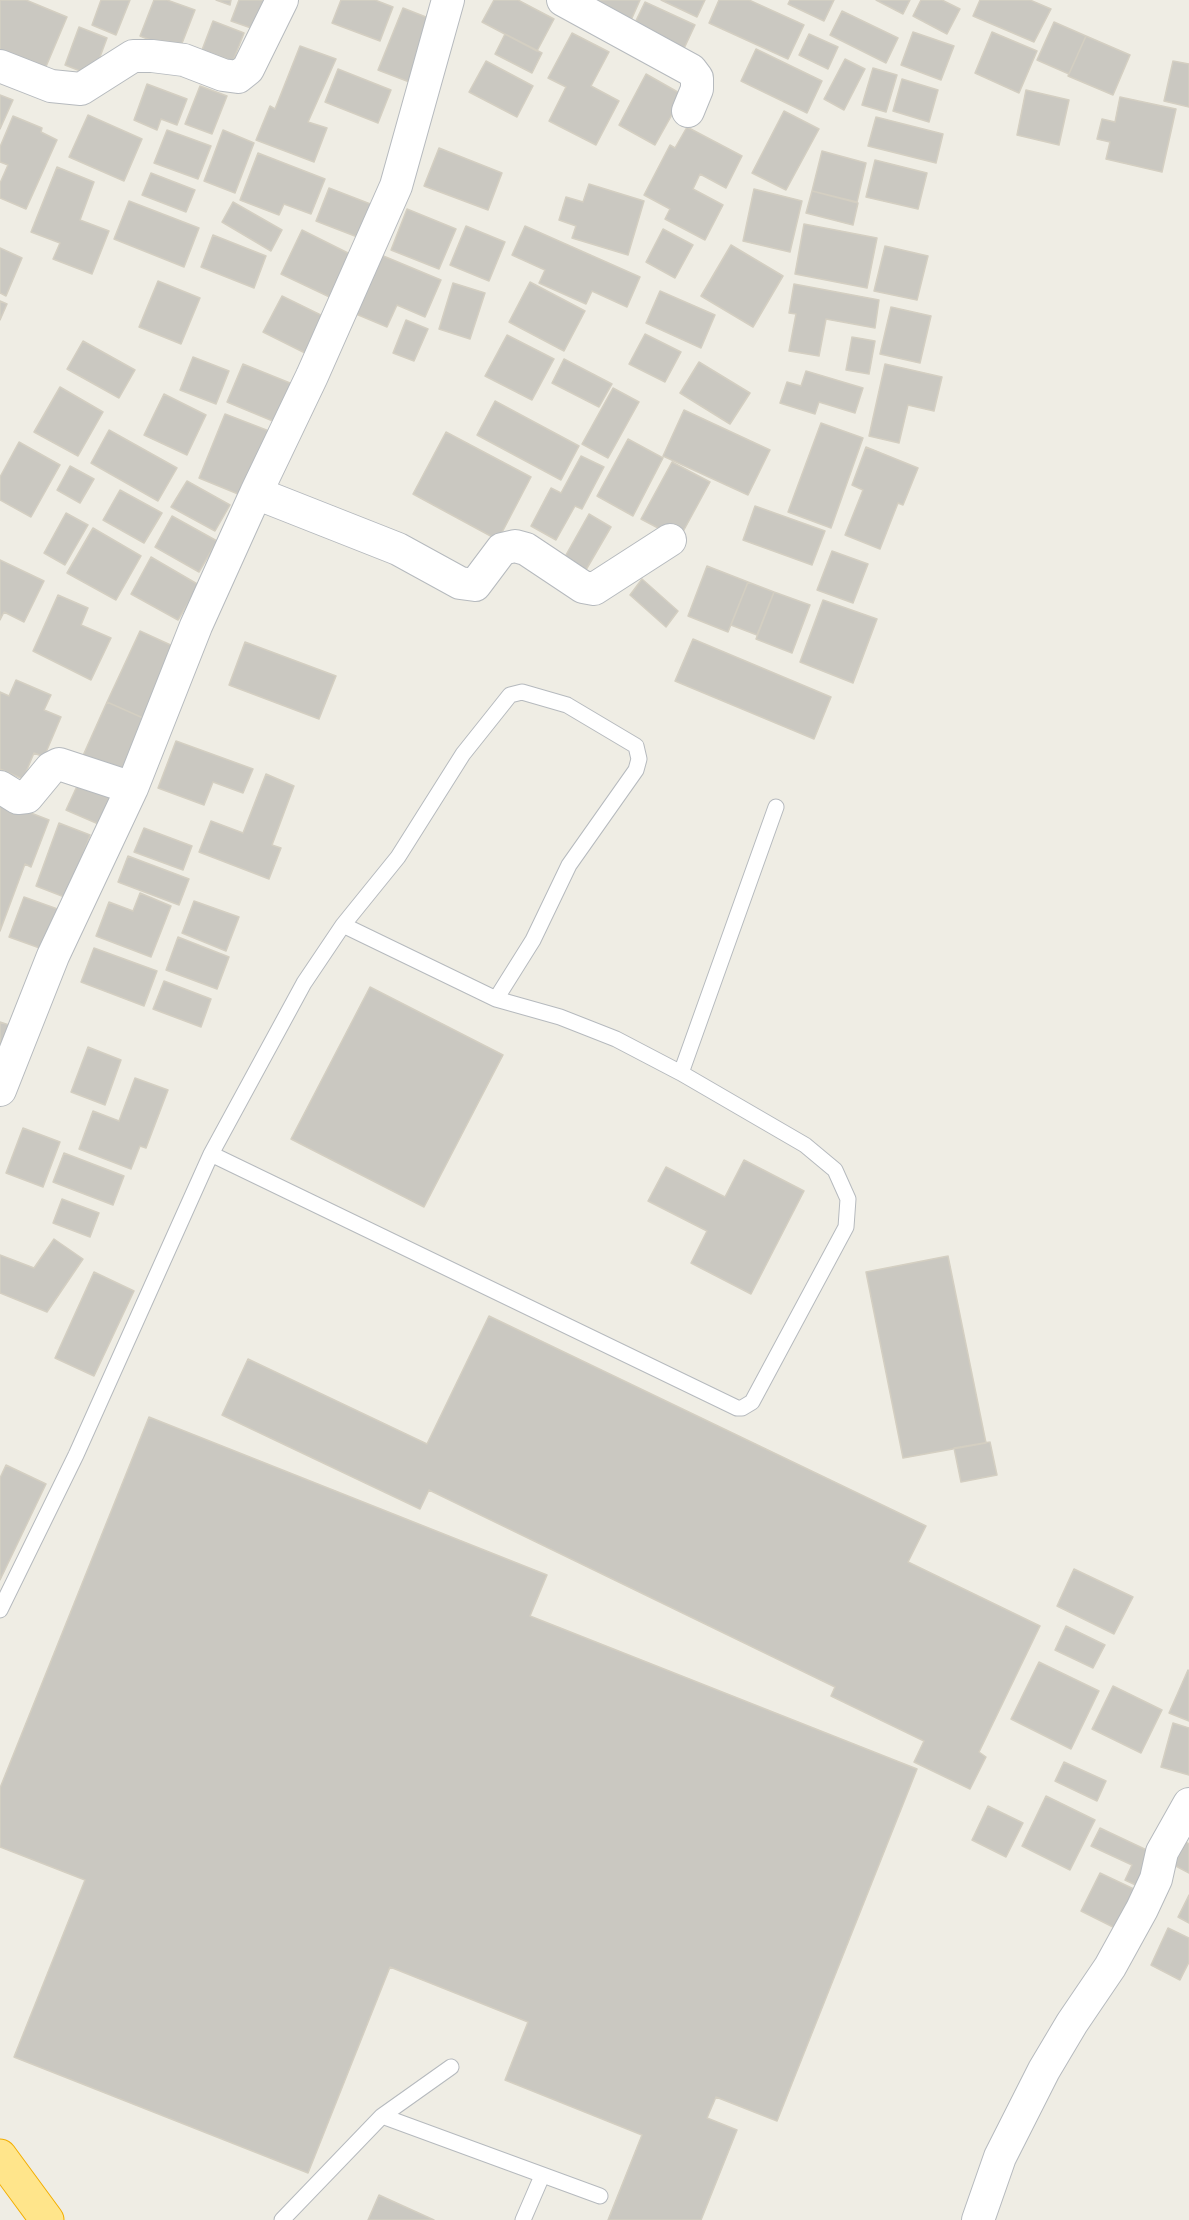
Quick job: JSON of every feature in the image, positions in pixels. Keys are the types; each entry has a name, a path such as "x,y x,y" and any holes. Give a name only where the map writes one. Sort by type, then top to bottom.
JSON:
{"highway":[{"path":"0,2156 47,2220"}],"street":[{"path":"0,66 51,86 81,89 133,56 184,60 223,75 238,77 248,69 282,0"},
{"path":"0,1090 53,956 132,788 196,626 255,493 312,376 396,186 448,0"},
{"path":"563,0 691,70 697,78 697,89 688,111"},
{"path":"255,493 398,549 460,583 475,585 502,549 515,546 526,549 583,587 594,589 670,540"},
{"path":"0,786 18,798 27,797 51,768 59,764 132,788"},
{"path":"978,2220 1000,2157 1039,2080 1072,2023 1110,1967 1142,1909 1156,1879 1162,1852 1189,1804"}],"lane":[{"path":"0,1610 76,1455 211,1154 304,983 343,925 398,857 463,754 502,701 510,695 522,692 567,705 636,746 639,759 636,770 569,865 533,940 496,999"},
{"path":"681,1073 776,807"},
{"path":"211,1154 742,1408 752,1402 846,1227 848,1199 835,1170 805,1145 681,1073 616,1040 560,1017 496,999 343,925"},
{"path":"282,2220 382,2116 451,2067"},
{"path":"382,2116 600,2196"},
{"path":"523,2220 542,2176"}],"building":[{"path":"0,0 26,0 67,17 45,69 0,50"},
{"path":"101,0 130,0 116,35 92,25"},
{"path":"154,0 167,0 195,10 179,51 140,36"},
{"path":"216,0 231,0 230,5"},
{"path":"239,0 266,0 254,29 231,21"},
{"path":"341,0 375,0 393,7 380,41 332,23"},
{"path":"494,0 518,0 554,19 537,51 482,22"},
{"path":"588,0 640,0 628,27"},
{"path":"661,0 705,0 697,17"},
{"path":"719,0 749,0 804,25 788,59 709,23"},
{"path":"790,0 834,0 824,21 788,4"},
{"path":"876,0 910,0 903,14"},
{"path":"921,0 942,0 960,9 947,34 913,16"},
{"path":"980,0 1030,0 1051,9 1034,42 973,16"},
{"path":"645,2 695,25 681,55 631,31"},
{"path":"403,8 436,21 412,83 378,70"},
{"path":"842,11 898,38 886,63 830,35"},
{"path":"213,21 244,33 233,61 202,50"},
{"path":"1054,22 1086,36 1069,74 1037,60"},
{"path":"79,27 107,38 93,76 65,65"},
{"path":"913,32 954,46 941,80 901,65"},
{"path":"992,32 1037,51 1019,93 975,73"},
{"path":"572,33 609,52 591,86 619,101 596,145 549,121 566,87 548,78"},
{"path":"505,34 542,53 532,73 495,54"},
{"path":"809,34 838,47 828,69 799,55"},
{"path":"1086,36 1130,55 1113,95 1068,76"},
{"path":"300,46 336,59 308,122 327,128 314,162 256,140 270,106 275,109"},
{"path":"756,49 822,81 807,113 741,81"},
{"path":"845,59 865,69 844,110 824,99"},
{"path":"486,61 533,86 517,117 469,92"},
{"path":"1173,61 1189,64 1189,107 1164,101"},
{"path":"873,68 897,75 886,112 862,105"},
{"path":"338,69 391,90 378,123 325,102"},
{"path":"646,74 683,95 655,145 619,125"},
{"path":"902,79 938,90 929,122 893,111"},
{"path":"147,84 187,99 177,125 161,119 157,130 134,120"},
{"path":"200,86 227,96 212,134 185,124"},
{"path":"1026,90 1069,100 1059,145 1017,135"},
{"path":"0,95 13,100 0,129"},
{"path":"1120,97 1176,109 1162,172 1106,159 1110,142 1097,139 1102,119 1115,122"},
{"path":"784,111 819,129 786,190 752,173"},
{"path":"88,115 142,139 124,181 69,157"},
{"path":"13,116 42,128 41,132 57,140 26,209 0,198 0,183 8,165 0,162 0,147"},
{"path":"876,117 943,134 936,163 868,146"},
{"path":"687,127 742,156 726,188 700,174 693,189 723,205 705,240 665,219 670,209 644,195 670,145 675,148"},
{"path":"167,130 211,146 198,179 154,163"},
{"path":"223,130 254,143 235,193 204,181"},
{"path":"439,148 502,173 488,210 424,186"},
{"path":"822,151 866,163 857,202 812,191"},
{"path":"258,153 325,179 311,214 284,204 279,215 240,200"},
{"path":"875,160 927,173 918,209 866,197"},
{"path":"57,167 94,182 80,220 109,231 92,274 53,259 60,243 31,232"},
{"path":"151,173 195,190 186,212 142,195"},
{"path":"589,184 644,201 628,255 572,238 576,226 559,220 566,197 583,202"},
{"path":"329,188 373,205 360,238 316,221"},
{"path":"754,189 802,201 790,252 743,241"},
{"path":"812,191 858,203 853,225 806,213"},
{"path":"129,201 199,228 184,267 114,239"},
{"path":"233,202 282,230 271,251 222,222"},
{"path":"407,209 456,229 439,269 391,250"},
{"path":"804,224 877,238 867,288 795,274"},
{"path":"466,226 505,242 489,281 450,265"},
{"path":"525,226 640,277 627,307 592,291 586,304 539,283 545,270 512,255"},
{"path":"663,229 693,245 675,278 646,262"},
{"path":"302,230 358,258 338,301 281,274"},
{"path":"213,235 266,256 254,288 201,267"},
{"path":"731,245 783,276 753,327 701,296"},
{"path":"885,246 928,256 917,300 874,291"},
{"path":"0,248 22,258 6,296 0,293"},
{"path":"381,255 441,280 425,317 397,305 387,327 356,314"},
{"path":"158,281 200,298 181,344 139,327"},
{"path":"530,282 585,311 564,351 509,322"},
{"path":"453,283 485,293 470,339 439,329"},
{"path":"794,284 879,300 875,328 826,319 819,356 789,351 796,314 789,313"},
{"path":"660,291 715,315 701,348 646,323"},
{"path":"282,296 333,321 315,358 263,332"},
{"path":"0,301 7,304 0,320"},
{"path":"891,307 931,316 920,363 880,354"},
{"path":"406,320 428,329 414,361 393,353"},
{"path":"645,334 681,352 665,382 629,364"},
{"path":"507,335 554,359 532,400 485,376"},
{"path":"852,337 875,341 869,374 846,370"},
{"path":"83,341 135,370 119,398 67,369"},
{"path":"193,357 229,371 216,404 180,390"},
{"path":"564,359 612,384 599,407 552,383"},
{"path":"699,362 750,393 730,424 680,393"},
{"path":"243,364 295,385 280,424 227,402"},
{"path":"885,364 942,377 934,411 908,405 899,443 869,436"},
{"path":"806,371 863,388 855,413 819,402 815,414 780,403 787,382 801,386"},
{"path":"60,387 103,412 78,456 34,432"},
{"path":"613,388 639,402 608,458 582,444"},
{"path":"164,394 206,415 187,455 144,435"},
{"path":"495,401 579,446 561,480 477,435"},
{"path":"684,410 770,450 748,495 663,456"},
{"path":"225,414 269,431 243,496 199,478"},
{"path":"821,423 863,438 831,528 788,512"},
{"path":"109,430 177,468 158,501 91,463"},
{"path":"446,432 531,477 498,540 413,494"},
{"path":"628,439 663,458 633,516 597,496"},
{"path":"19,442 60,465 31,517 0,500 0,477"},
{"path":"866,447 918,468 903,505 898,503 880,549 845,535 863,490 852,485"},
{"path":"581,456 604,467 582,509 575,506 556,540 531,526 551,488 561,493"},
{"path":"672,462 710,482 679,539 641,519"},
{"path":"70,466 94,479 80,503 57,490"},
{"path":"187,481 230,505 215,531 171,507"},
{"path":"120,490 162,513 144,543 103,520"},
{"path":"755,506 825,531 812,565 743,540"},
{"path":"66,513 88,525 65,565 44,553"},
{"path":"589,514 611,527 583,575 562,562"},
{"path":"172,516 217,541 199,572 155,547"},
{"path":"93,528 141,556 116,600 67,573"},
{"path":"832,551 868,564 853,603 817,590"},
{"path":"151,557 199,585 178,620 131,594"},
{"path":"0,560 44,581 24,622 4,612 0,620"},
{"path":"707,566 748,582 728,632 688,616"},
{"path":"642,579 678,611 666,627 630,595"},
{"path":"748,582 774,592 757,635 731,625"},
{"path":"774,592 810,605 792,653 756,639"},
{"path":"58,595 88,608 81,625 111,638 91,680 33,651"},
{"path":"823,600 877,619 853,683 800,662"},
{"path":"140,631 175,647 143,718 107,702"},
{"path":"693,639 831,697 814,739 675,681"},
{"path":"245,642 336,676 319,719 229,685"},
{"path":"16,680 51,695 44,710 61,717 44,757 34,753 23,779 0,769 0,692 9,696"},
{"path":"107,702 143,718 122,778 81,760"},
{"path":"176,741 253,769 243,793 213,782 204,805 158,788"},
{"path":"266,774 294,786 272,845 281,848 269,879 199,852 211,821 243,833"},
{"path":"78,784 114,800 103,826 66,810"},
{"path":"0,801 49,820 31,867 25,864 0,931"},
{"path":"59,823 90,835 67,898 36,886"},
{"path":"144,828 192,846 183,870 134,852"},
{"path":"128,856 189,879 179,905 118,882"},
{"path":"140,893 171,906 151,957 96,936 109,902 133,911"},
{"path":"24,897 63,911 48,951 9,937"},
{"path":"194,901 239,917 226,951 182,933"},
{"path":"178,937 229,957 217,989 166,970"},
{"path":"94,948 157,971 144,1006 81,982"},
{"path":"164,981 211,999 201,1027 153,1009"},
{"path":"370,987 503,1055 424,1207 291,1139"},
{"path":"0,1022 15,1027 0,1067"},
{"path":"88,1047 121,1060 105,1105 71,1092"},
{"path":"135,1078 168,1090 146,1148 140,1146 131,1169 79,1149 93,1111 119,1121"},
{"path":"23,1128 60,1142 43,1187 6,1173"},
{"path":"64,1153 124,1176 113,1205 53,1182"},
{"path":"744,1160 804,1191 751,1294 691,1263 707,1231 648,1201 666,1167 725,1197"},
{"path":"62,1199 99,1213 90,1237 53,1223"},
{"path":"54,1239 83,1259 47,1312 0,1293 0,1255 34,1268"},
{"path":"948,1256 986,1443 903,1458 866,1272"},
{"path":"94,1272 134,1291 94,1376 55,1358"},
{"path":"489,1316 926,1526 908,1562 1040,1626 979,1752 986,1757 970,1789 914,1762 924,1741 831,1696 835,1687 429,1490 420,1509 222,1415 248,1359 427,1444"},
{"path":"149,1417 547,1575 530,1616 917,1769 777,2121 716,2097 707,2118 737,2130 701,2220 608,2220 642,2135 505,2080 528,2022 390,1967 308,2173 14,2057 85,1880 0,1847 0,1788"},
{"path":"990,1442 997,1475 961,1482 954,1448"},
{"path":"6,1465 46,1484 0,1580 0,1478"},
{"path":"1074,1569 1133,1597 1114,1634 1057,1606"},
{"path":"1066,1626 1105,1645 1093,1668 1055,1650"},
{"path":"1039,1662 1099,1691 1071,1749 1011,1719"},
{"path":"1189,1671 1189,1721 1169,1713"},
{"path":"1113,1686 1162,1710 1141,1753 1092,1729"},
{"path":"1173,1723 1189,1728 1189,1775 1161,1767"},
{"path":"1064,1762 1106,1781 1097,1801 1055,1781"},
{"path":"1046,1796 1095,1820 1070,1870 1022,1846"},
{"path":"988,1806 1023,1823 1006,1857 972,1840"},
{"path":"1100,1828 1153,1853 1140,1887 1125,1880 1132,1865 1091,1846"},
{"path":"1186,1842 1189,1844 1189,1873 1174,1865"},
{"path":"1100,1873 1138,1891 1119,1930 1081,1911"},
{"path":"1189,1895 1189,1923 1178,1917"},
{"path":"1168,1928 1189,1938 1189,1962 1180,1980 1151,1965"},
{"path":"379,2195 434,2220 368,2220"}]}
